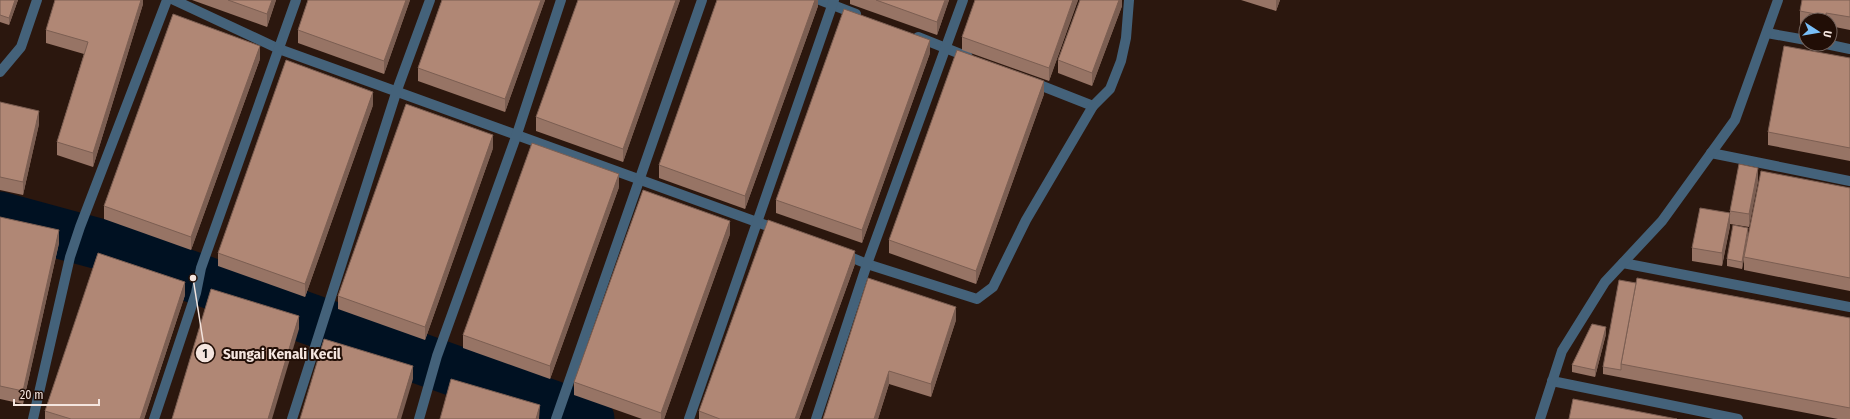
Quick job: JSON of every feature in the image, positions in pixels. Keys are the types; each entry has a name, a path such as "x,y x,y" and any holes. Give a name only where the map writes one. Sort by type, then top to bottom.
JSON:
{"street":[{"path":"0,72 21,47 37,0"},
{"path":"33,419 70,257 80,227 167,0"},
{"path":"174,0 280,49 758,221 787,233"},
{"path":"154,419 196,293 202,268 296,0"},
{"path":"292,419 316,338 397,90 430,0"},
{"path":"419,419 437,356 517,134 561,0"},
{"path":"556,418 566,394 702,0"},
{"path":"820,0 833,2 868,18"},
{"path":"816,419 867,264 963,0"},
{"path":"830,250 867,264 977,298 993,287 1026,220 1093,106 1110,89 1121,61 1126,38 1129,0"},
{"path":"1540,419 1562,351 1605,282 1662,221 1735,120 1778,0"},
{"path":"689,419 833,2"},
{"path":"1767,32 1798,38"},
{"path":"910,34 975,59"},
{"path":"1838,46 1850,49"},
{"path":"1019,77 1093,106"},
{"path":"1711,153 1850,181"},
{"path":"1623,263 1850,307"},
{"path":"1552,382 1738,419"}],"building":[{"path":"0,0 15,0 9,18 0,15"},
{"path":"55,0 141,0 93,153 57,142 88,42 46,30"},
{"path":"228,0 272,0 267,14"},
{"path":"308,0 406,0 384,61 298,30"},
{"path":"442,0 541,0 505,99 418,68"},
{"path":"578,0 676,0 623,149 536,117"},
{"path":"717,0 815,0 745,196 659,165"},
{"path":"876,0 945,0 937,22"},
{"path":"975,0 1073,0 1049,68 962,37"},
{"path":"1080,0 1119,0 1092,73 1058,60"},
{"path":"1802,0 1850,0 1850,17 1838,15 1838,12 1800,11"},
{"path":"844,9 930,40 862,230 776,200"},
{"path":"173,14 260,46 191,237 104,206"},
{"path":"1784,46 1798,49 1798,52 1817,52 1850,58 1850,148 1768,132"},
{"path":"957,50 1044,81 976,271 889,240"},
{"path":"286,60 373,92 305,284 218,253"},
{"path":"0,102 39,111 23,182 0,177"},
{"path":"406,104 493,135 425,327 338,296"},
{"path":"532,143 619,174 550,366 463,335"},
{"path":"1739,164 1758,168 1749,214 1730,211"},
{"path":"1761,171 1850,188 1850,278 1744,257"},
{"path":"643,190 730,221 661,413 574,382"},
{"path":"1700,208 1730,213 1722,253 1692,248"},
{"path":"0,217 59,230 23,391 0,386"},
{"path":"768,220 855,251 795,419 720,419 699,411"},
{"path":"1733,225 1748,228 1742,262 1727,259"},
{"path":"98,253 185,282 140,419 71,419 45,411"},
{"path":"868,278 956,307 931,384 889,371 874,419 823,419"},
{"path":"1637,278 1850,318 1850,408 1621,364"},
{"path":"1619,280 1636,283 1621,370 1603,367"},
{"path":"211,289 299,316 268,419 172,419"},
{"path":"1592,324 1606,327 1595,370 1572,365"},
{"path":"324,339 413,366 397,419 300,419"},
{"path":"451,379 540,405 536,419 440,419"},
{"path":"1573,399 1677,419 1569,419"}],"waterway":[{"path":"0,217 103,245 589,419"}],"place":[{"name":"Sungai Kenali Kecil","path":"193,278"}]}
